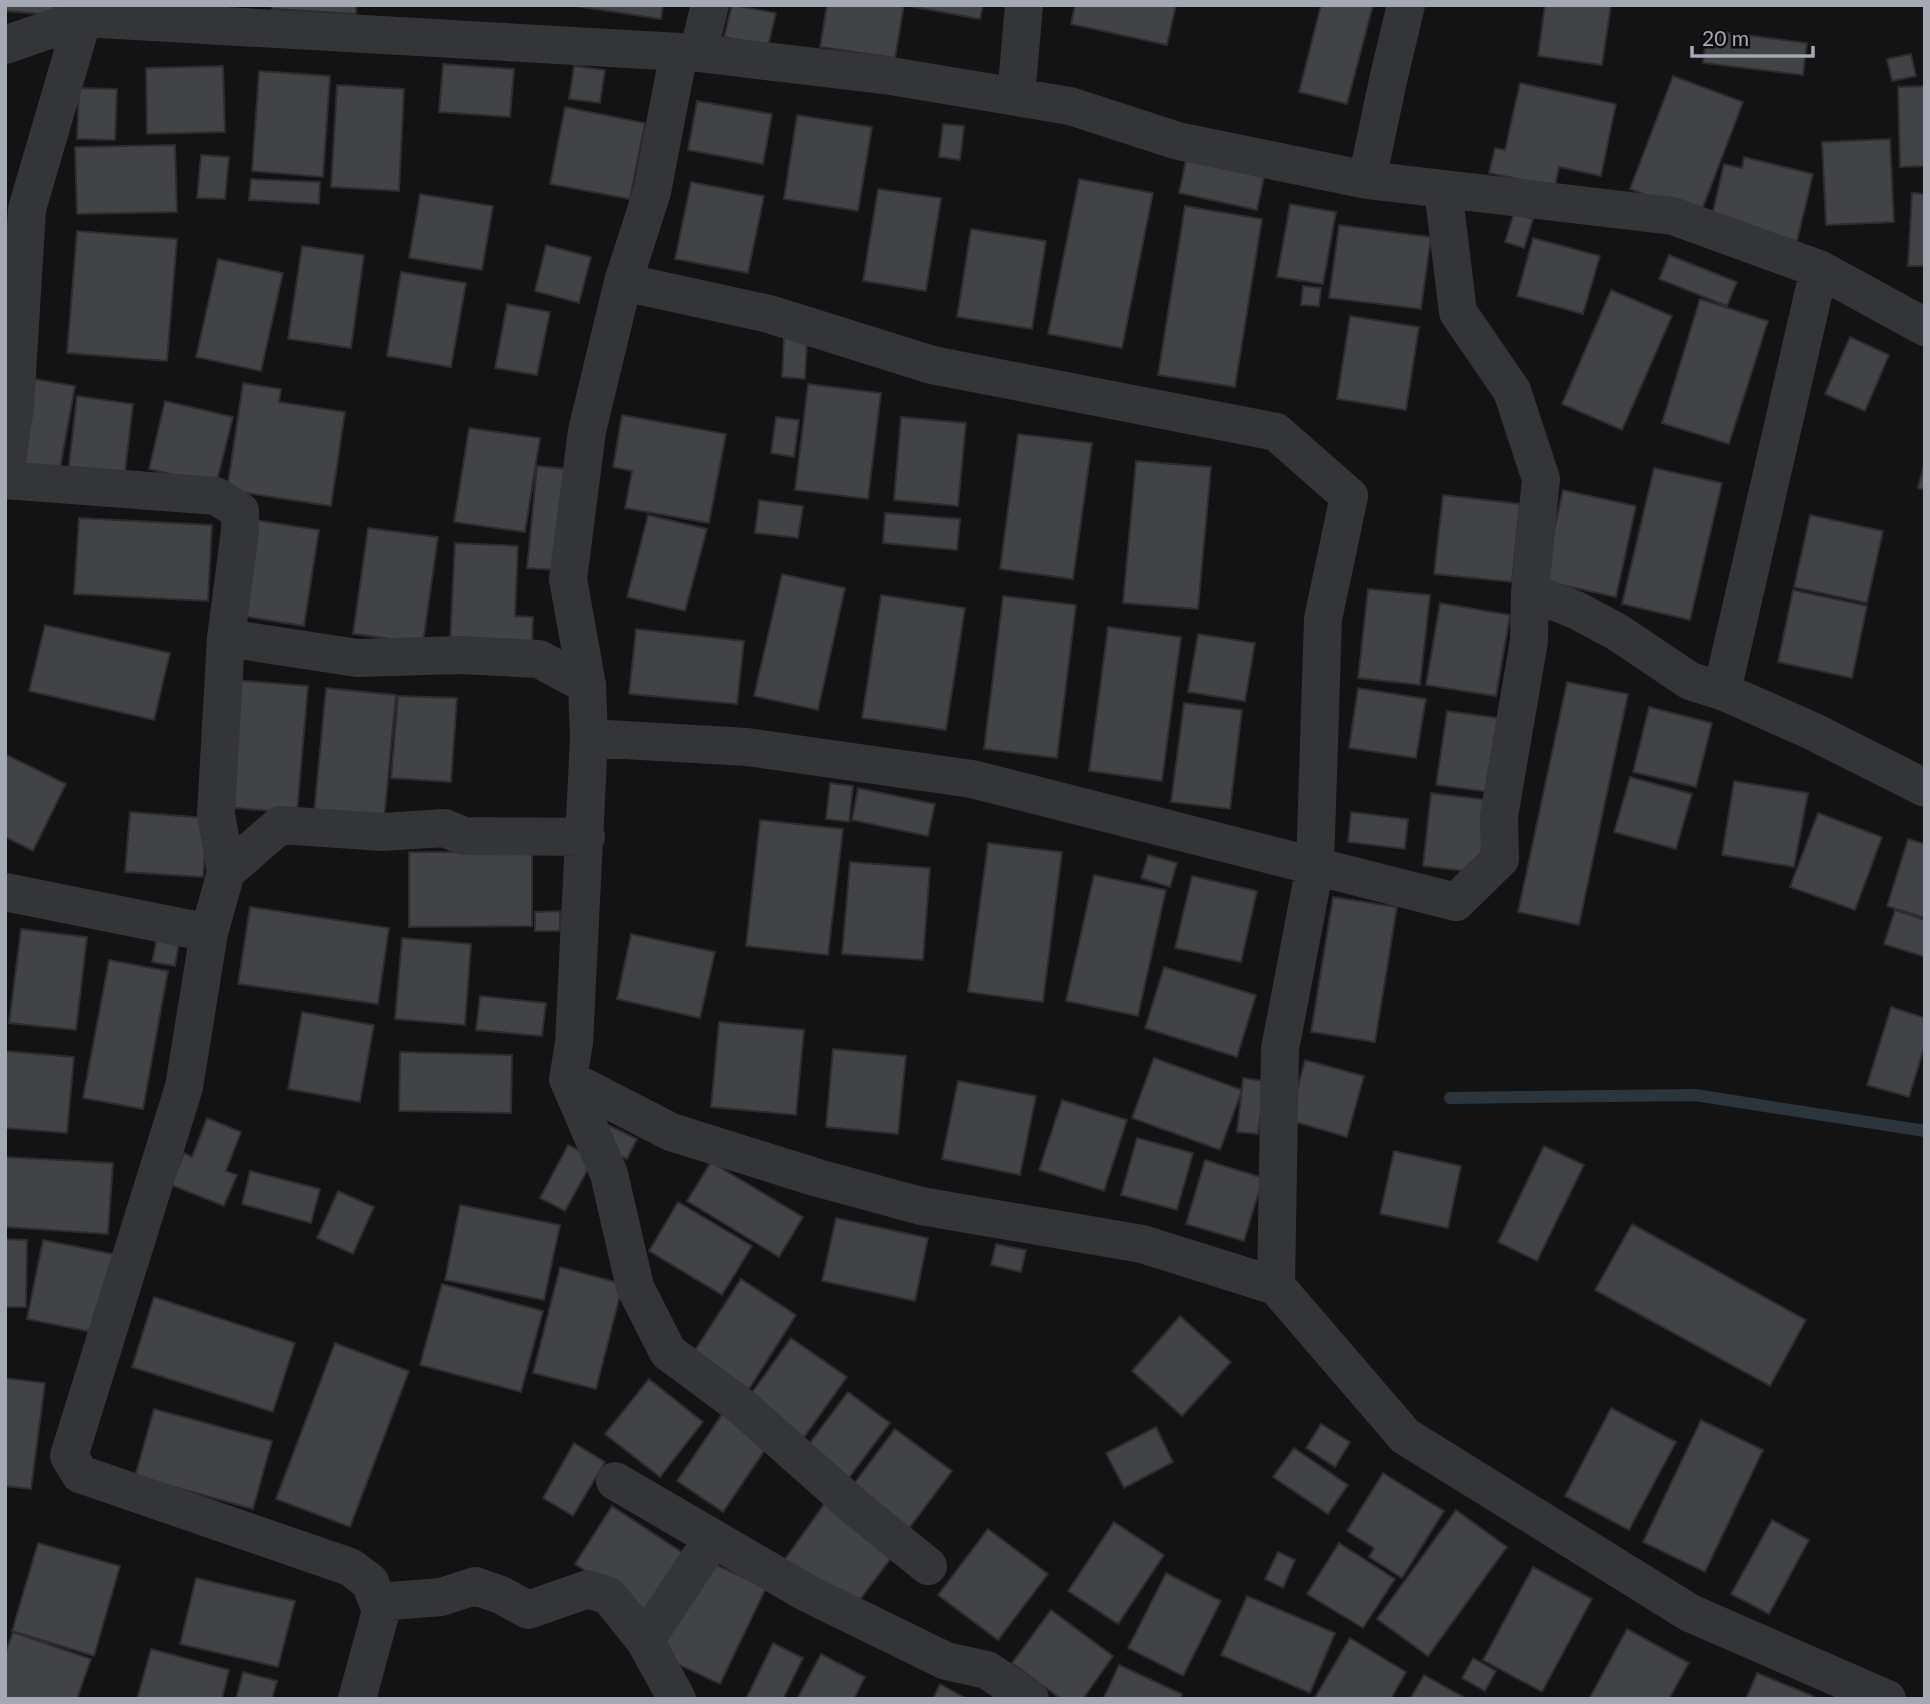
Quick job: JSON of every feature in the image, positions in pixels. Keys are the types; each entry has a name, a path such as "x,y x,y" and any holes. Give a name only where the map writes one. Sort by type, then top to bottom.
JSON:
{"street":[{"path":"710,5 688,53 652,192 623,282 587,431 568,579 587,685 589,738 574,1043 568,1079 609,1174 635,1287 668,1352 741,1406 855,1507 928,1566"},
{"path":"1016,97 1024,5"},
{"path":"1367,180 1406,5"},
{"path":"5,475 15,407 27,209 83,11"},
{"path":"5,45 83,11 377,21 891,76 1070,106 1178,141 1367,180 1674,216 1819,269 1925,327"},
{"path":"589,738 747,747 972,779 1456,902 1500,859 1499,816 1529,641 1530,592 1541,479 1512,391 1458,312 1443,189"},
{"path":"1722,691 1819,269"},
{"path":"623,282 769,314 932,365 1276,432 1349,496 1323,619 1315,866 1280,1049 1276,1286"},
{"path":"5,480 216,496 240,511 240,531 226,638 216,814 226,872 209,933 184,1087 69,1456 80,1474 350,1567 370,1582 381,1611 357,1699"},
{"path":"1530,592 1576,610 1617,632 1690,681 1722,691 1812,731 1925,788"},
{"path":"226,638 357,658 460,655 539,659 587,685"},
{"path":"226,872 280,825 383,832 444,828 464,835 586,837"},
{"path":"5,891 209,933"},
{"path":"568,1079 671,1132 818,1178 921,1206 1142,1244 1276,1286 1405,1436 1690,1613 1887,1699"},
{"path":"615,1481 807,1593 946,1661 987,1670 1030,1699"},
{"path":"645,1641 713,1538"},
{"path":"378,1602 441,1597 475,1586 501,1594 528,1610 588,1589 609,1596 645,1641 677,1699"}],"building":[{"path":"5,5 55,5 54,15 5,11"},
{"path":"272,5 356,5 356,14 272,9"},
{"path":"569,5 663,5 661,19"},
{"path":"732,5 776,13 768,46 724,37"},
{"path":"827,5 904,5 895,58 820,47"},
{"path":"983,5 980,19 914,7"},
{"path":"1075,5 1176,5 1167,45 1071,24"},
{"path":"1321,5 1373,5 1347,104 1299,92"},
{"path":"1545,5 1611,5 1602,65 1538,56"},
{"path":"1707,30 1807,43 1803,75 1703,63"},
{"path":"1911,54 1916,76 1892,81 1887,59"},
{"path":"443,64 514,69 510,117 439,112"},
{"path":"223,66 225,132 147,134 146,68"},
{"path":"574,66 605,70 600,103 569,99"},
{"path":"259,71 330,76 323,177 252,171"},
{"path":"1673,76 1743,102 1700,215 1630,189"},
{"path":"1520,83 1616,104 1601,176 1559,167 1555,187 1489,173 1495,148 1505,150"},
{"path":"337,85 404,89 399,191 331,187"},
{"path":"1925,86 1925,166 1900,167 1898,87"},
{"path":"79,88 117,89 115,140 77,139"},
{"path":"697,101 772,114 763,164 688,150"},
{"path":"565,107 645,123 630,199 550,184"},
{"path":"797,115 872,127 858,211 784,199"},
{"path":"943,124 964,126 960,160 939,157"},
{"path":"1890,139 1894,222 1826,225 1822,142"},
{"path":"175,145 177,212 77,214 75,147"},
{"path":"201,155 229,157 225,199 197,198"},
{"path":"1744,157 1813,174 1797,241 1711,220 1724,164 1742,168"},
{"path":"1186,160 1264,177 1257,210 1179,193"},
{"path":"251,179 320,182 319,204 249,200"},
{"path":"1079,179 1153,193 1122,348 1048,334"},
{"path":"691,182 764,196 748,273 675,259"},
{"path":"878,189 941,198 926,291 863,281"},
{"path":"1912,193 1925,194 1925,266 1908,266"},
{"path":"420,194 493,206 482,270 409,258"},
{"path":"1290,204 1336,212 1323,284 1277,277"},
{"path":"1185,206 1262,219 1235,387 1158,375"},
{"path":"1514,213 1533,219 1524,248 1505,242"},
{"path":"1339,225 1431,237 1421,309 1329,298"},
{"path":"971,229 1046,241 1032,329 957,317"},
{"path":"77,231 177,239 167,361 67,353"},
{"path":"1533,238 1600,256 1583,314 1517,296"},
{"path":"546,245 591,257 579,303 535,291"},
{"path":"302,246 364,255 351,348 288,339"},
{"path":"1669,255 1737,282 1727,306 1659,279"},
{"path":"218,259 283,273 261,371 196,357"},
{"path":"401,272 466,283 451,367 387,356"},
{"path":"1303,286 1321,288 1319,306 1301,305"},
{"path":"1611,290 1672,316 1622,430 1562,404"},
{"path":"1700,299 1768,321 1729,444 1662,423"},
{"path":"507,304 550,312 537,375 495,368"},
{"path":"1350,316 1419,327 1406,410 1337,399"},
{"path":"784,337 807,339 805,379 782,377"},
{"path":"1850,337 1889,355 1865,411 1825,394"},
{"path":"35,379 75,386 58,480 18,473"},
{"path":"243,383 281,389 279,402 345,412 331,506 227,490"},
{"path":"808,384 881,393 868,499 795,490"},
{"path":"77,396 133,404 124,481 68,473"},
{"path":"165,401 233,417 216,485 149,469"},
{"path":"622,415 726,434 709,523 625,508 632,471 613,467"},
{"path":"776,417 799,420 794,457 771,453"},
{"path":"901,417 966,423 958,506 894,500"},
{"path":"469,428 540,438 525,532 454,522"},
{"path":"1018,434 1092,443 1073,579 1000,569"},
{"path":"1925,460 1925,490 1918,488"},
{"path":"1136,461 1211,467 1198,609 1123,603"},
{"path":"537,466 566,469 556,570 527,568"},
{"path":"1654,468 1722,483 1690,620 1622,604"},
{"path":"1563,490 1636,506 1616,597 1543,581"},
{"path":"1443,495 1520,504 1512,582 1434,574"},
{"path":"759,500 803,506 798,538 755,533"},
{"path":"885,513 960,519 957,550 883,543"},
{"path":"648,515 707,529 685,611 627,597"},
{"path":"1810,515 1883,531 1867,603 1794,587"},
{"path":"79,518 212,525 208,601 74,594"},
{"path":"250,519 319,530 304,626 235,615"},
{"path":"368,528 438,537 423,643 353,634"},
{"path":"455,543 518,546 515,616 533,617 532,646 450,642"},
{"path":"782,574 845,588 818,710 754,696"},
{"path":"1368,589 1430,595 1420,685 1358,678"},
{"path":"1793,590 1867,606 1852,678 1778,662"},
{"path":"881,595 965,608 946,730 862,718"},
{"path":"1003,596 1076,605 1057,758 984,749"},
{"path":"1440,603 1510,615 1496,696 1426,685"},
{"path":"45,625 170,653 154,720 29,691"},
{"path":"1108,627 1181,637 1162,781 1089,771"},
{"path":"636,629 744,641 737,704 629,694"},
{"path":"1198,634 1255,643 1245,701 1188,692"},
{"path":"235,680 308,686 297,813 224,807"},
{"path":"1567,682 1628,694 1579,925 1518,912"},
{"path":"326,688 396,695 384,820 314,813"},
{"path":"1358,688 1426,699 1416,758 1349,748"},
{"path":"398,696 457,698 451,782 391,778"},
{"path":"1184,703 1242,710 1230,809 1171,802"},
{"path":"1649,707 1712,723 1696,787 1633,772"},
{"path":"1447,711 1506,719 1496,793 1436,785"},
{"path":"5,754 66,784 33,851 5,837"},
{"path":"1630,777 1692,794 1676,849 1614,832"},
{"path":"1734,781 1808,793 1794,867 1722,855"},
{"path":"830,783 853,786 849,822 826,819"},
{"path":"858,788 935,804 928,836 852,820"},
{"path":"1431,793 1488,800 1479,873 1423,866"},
{"path":"130,812 208,818 203,877 125,872"},
{"path":"1351,812 1408,819 1405,849 1348,842"},
{"path":"1818,813 1882,837 1855,910 1790,887"},
{"path":"760,820 843,829 828,955 746,946"},
{"path":"1908,839 1925,844 1925,918 1887,906"},
{"path":"988,843 1062,852 1043,1002 968,992"},
{"path":"409,852 532,852 532,926 409,927"},
{"path":"1148,855 1177,863 1170,887 1141,878"},
{"path":"850,862 930,868 923,960 842,954"},
{"path":"1094,875 1166,890 1138,1016 1066,1001"},
{"path":"1192,876 1257,891 1241,962 1175,948"},
{"path":"1333,897 1397,907 1375,1042 1311,1032"},
{"path":"250,907 389,928 378,1004 238,984"},
{"path":"1895,910 1925,920 1925,957 1884,944"},
{"path":"560,911 560,931 535,931 535,912"},
{"path":"21,929 87,937 76,1030 9,1023"},
{"path":"158,933 180,937 175,966 152,962"},
{"path":"631,934 715,952 700,1018 617,999"},
{"path":"402,938 471,944 465,1025 395,1019"},
{"path":"109,960 168,971 143,1109 83,1098"},
{"path":"1164,967 1256,995 1237,1057 1145,1028"},
{"path":"480,996 546,1003 542,1036 476,1030"},
{"path":"1891,1007 1925,1018 1925,1044 1909,1097 1867,1085"},
{"path":"302,1012 374,1025 360,1102 288,1089"},
{"path":"719,1022 804,1030 796,1115 711,1107"},
{"path":"833,1049 906,1056 898,1134 826,1127"},
{"path":"5,1051 74,1057 67,1133 5,1128"},
{"path":"400,1052 512,1055 511,1113 399,1111"},
{"path":"1154,1058 1242,1090 1220,1150 1132,1118"},
{"path":"1305,1060 1364,1076 1347,1137 1289,1120"},
{"path":"1243,1078 1265,1081 1258,1134 1237,1132"},
{"path":"958,1081 1036,1096 1020,1175 942,1159"},
{"path":"1062,1100 1127,1120 1104,1191 1039,1170"},
{"path":"207,1118 241,1132 226,1171 237,1175 224,1206 171,1185 184,1153 192,1157"},
{"path":"608,1125 637,1139 627,1159 599,1145"},
{"path":"1137,1138 1193,1153 1177,1210 1121,1195"},
{"path":"568,1145 594,1158 565,1211 540,1198"},
{"path":"1544,1146 1584,1165 1537,1261 1498,1242"},
{"path":"1394,1151 1461,1166 1448,1228 1380,1214"},
{"path":"5,1157 113,1163 108,1234 5,1227"},
{"path":"1205,1160 1263,1178 1244,1241 1186,1224"},
{"path":"711,1162 803,1217 779,1257 687,1201"},
{"path":"250,1171 320,1189 311,1223 242,1204"},
{"path":"338,1191 374,1207 353,1254 317,1238"},
{"path":"678,1202 752,1246 722,1295 649,1251"},
{"path":"460,1205 560,1225 544,1300 445,1280"},
{"path":"836,1218 928,1238 915,1301 822,1281"},
{"path":"1632,1224 1806,1320 1770,1386 1595,1290"},
{"path":"5,1239 27,1240 26,1307 5,1307"},
{"path":"43,1240 113,1254 97,1333 27,1319"},
{"path":"996,1244 1026,1250 1021,1272 991,1265"},
{"path":"560,1267 623,1284 596,1389 533,1373"},
{"path":"741,1279 796,1315 744,1397 688,1361"},
{"path":"442,1284 543,1311 521,1392 420,1365"},
{"path":"154,1297 295,1343 273,1412 132,1367"},
{"path":"1180,1316 1231,1362 1182,1416 1132,1371"},
{"path":"791,1338 847,1377 802,1440 746,1401"},
{"path":"335,1343 409,1371 350,1527 276,1499"},
{"path":"5,1378 45,1383 31,1489 5,1486"},
{"path":"649,1379 703,1422 660,1477 605,1434"},
{"path":"848,1392 890,1423 845,1483 803,1452"},
{"path":"1611,1408 1676,1442 1629,1530 1565,1496"},
{"path":"154,1409 272,1441 253,1509 135,1476"},
{"path":"723,1413 769,1444 723,1512 677,1481"},
{"path":"1701,1420 1763,1450 1705,1572 1643,1542"},
{"path":"1321,1424 1350,1442 1335,1467 1306,1448"},
{"path":"1156,1427 1173,1462 1124,1488 1106,1453"},
{"path":"895,1429 952,1471 907,1531 850,1489"},
{"path":"574,1443 605,1462 573,1516 543,1498"},
{"path":"1294,1448 1348,1485 1328,1514 1273,1477"},
{"path":"1383,1473 1444,1511 1402,1578 1369,1557 1374,1548 1347,1531"},
{"path":"825,1503 894,1554 853,1609 785,1559"},
{"path":"612,1506 686,1555 649,1612 575,1564"},
{"path":"1456,1510 1507,1547 1428,1656 1377,1619"},
{"path":"1772,1520 1809,1540 1769,1614 1731,1594"},
{"path":"1114,1522 1164,1555 1118,1624 1068,1591"},
{"path":"988,1529 1048,1574 998,1640 938,1595"},
{"path":"38,1543 120,1566 94,1656 12,1631"},
{"path":"1339,1543 1395,1579 1363,1628 1307,1594"},
{"path":"1278,1552 1295,1560 1283,1588 1265,1579"},
{"path":"704,1559 766,1588 720,1684 658,1655"},
{"path":"1533,1567 1592,1599 1542,1692 1483,1660"},
{"path":"1166,1573 1221,1601 1183,1676 1128,1648"},
{"path":"196,1578 295,1601 278,1667 180,1644"},
{"path":"1247,1596 1335,1633 1310,1693 1221,1655"},
{"path":"1051,1610 1113,1656 1083,1699 1061,1699 1012,1663"},
{"path":"1627,1629 1689,1663 1669,1699 1589,1699"},
{"path":"13,1632 91,1659 77,1699 5,1697 5,1654"},
{"path":"1350,1638 1406,1672 1391,1699 1314,1699"},
{"path":"773,1643 803,1658 783,1699 746,1699"},
{"path":"151,1649 229,1670 222,1699 137,1699"},
{"path":"821,1654 865,1677 854,1699 797,1699"},
{"path":"1473,1658 1496,1671 1485,1691 1462,1678"},
{"path":"1119,1665 1182,1694 1180,1699 1103,1699"},
{"path":"243,1672 277,1681 272,1699 236,1699"},
{"path":"1757,1673 1813,1696 1811,1699 1746,1699"},
{"path":"1424,1675 1467,1699 1410,1699"},
{"path":"940,1684 967,1699 933,1699"}],"waterway":[{"path":"1450,1098 1695,1095 1925,1131"}]}
